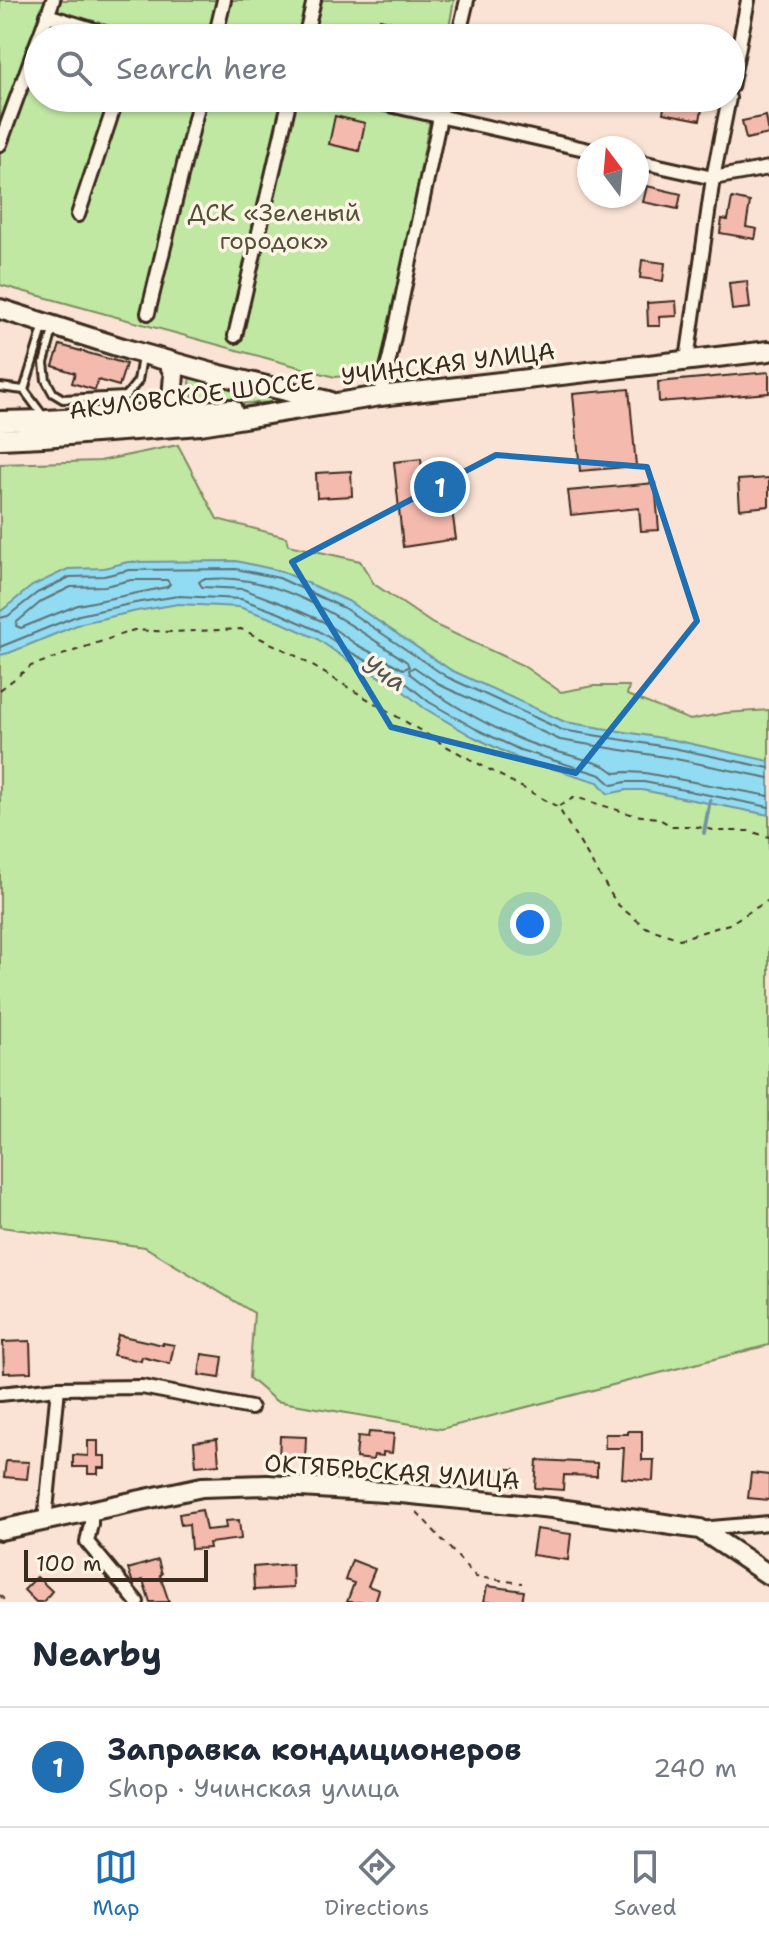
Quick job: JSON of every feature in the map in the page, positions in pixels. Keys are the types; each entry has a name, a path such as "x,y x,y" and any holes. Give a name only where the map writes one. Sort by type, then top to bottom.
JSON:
{"street":[{"path":"44,24 53,0"},
{"path":"218,24 224,0"},
{"path":"308,24 314,0"},
{"path":"461,24 467,0"},
{"path":"743,24 748,0"},
{"path":"47,15 76,24"},
{"path":"0,144 24,78"},
{"path":"78,215 112,112"},
{"path":"148,313 197,112"},
{"path":"235,336 287,112"},
{"path":"422,112 577,147"},
{"path":"380,396 441,112"},
{"path":"687,360 713,178 726,112"},
{"path":"649,164 713,178 769,168"},
{"name":"УЧИНСКАЯ УЛИЦА","path":"0,309 168,361 338,403 769,351"},
{"path":"168,361 174,374 170,420"},
{"name":"АКУЛОВСКОЕ ШОССЕ","path":"0,421 170,420 200,425 338,403"},
{"name":"АКУЛОВСКОЕ ШОССЕ","path":"0,439 43,437 170,420"},
{"path":"0,1394 58,1388 142,1387 251,1408"},
{"path":"45,1521 58,1388"},
{"name":"ОКТЯБРЬСКАЯ УЛИЦА","path":"0,1530 202,1487 267,1485 401,1493 552,1508 700,1529 769,1575"},
{"path":"91,1510 87,1542 137,1602"},
{"path":"700,1529 769,1523"}],"lane":[{"path":"49,324 44,363 46,380 53,393 63,399 126,396 138,381 143,354"},
{"path":"24,390 49,324"},
{"path":"0,387 24,390 46,420"}],"path":[{"path":"0,690 31,666 134,630 241,629 291,653 446,746 558,807 617,904 645,927 680,939 729,924 768,900"},
{"path":"558,807 575,797 634,815 657,818 672,826 749,831 769,837"},
{"path":"401,1493 476,1577 522,1583"},
{"path":"0,1595 6,1602"}],"highlighted area":[{"path":"496,455 647,467 697,621 576,773 391,727 292,562"}],"green space":[{"name":"ДСК «Зеленый городок»","path":"0,0 454,0 450,24 24,24 24,112 431,112 382,372 335,377 0,285"},
{"path":"189,376 296,401 194,406"},
{"path":"178,445 217,519 286,537 288,545 360,561 374,584 433,624 522,665 561,692 593,686 629,686 627,695 690,720 725,713 769,710 769,1345 441,1429 276,1401 249,1378 254,1313 145,1247 0,1227 0,464 100,461"}],"water":[{"name":"Уча","path":"236,561 281,571 348,601 451,670 565,722 674,740 769,761 769,815 642,790 608,794 598,782 517,758 472,736 424,708 397,686 347,660 316,638 239,607 178,604 137,611 82,623 0,655 0,612 32,586 68,569 104,568 128,562"}],"building":[{"path":"380,19 400,24 379,24"},
{"path":"663,112 702,112 700,120"},
{"path":"335,116 365,123 359,151 329,144"},
{"path":"766,116 769,134 746,139 742,121"},
{"path":"649,186 681,194 678,209 649,203"},
{"path":"732,198 750,202 746,227 757,229 755,239 720,233 722,219 728,220"},
{"path":"642,260 665,263 663,281 640,278"},
{"path":"747,281 750,308 732,310 729,283"},
{"path":"676,301 677,316 659,317 660,326 648,326 647,303"},
{"path":"60,345 126,364 119,386 98,380 95,390 72,383 75,373 53,366"},
{"path":"769,372 769,393 659,402 658,382"},
{"path":"629,389 636,466 580,471 573,394"},
{"path":"421,459 422,469 446,466 456,539 403,547 394,462"},
{"path":"351,471 352,496 317,498 316,473"},
{"path":"769,478 769,506 740,509 738,480"},
{"path":"655,483 659,530 641,531 639,508 571,515 568,491"},
{"path":"118,1335 174,1345 170,1364 142,1357 141,1361 113,1355"},
{"path":"30,1341 31,1372 4,1373 3,1342"},
{"path":"202,1354 223,1357 220,1378 199,1375"},
{"path":"628,1431 642,1431 642,1460 654,1460 653,1481 622,1478 624,1448 605,1448 605,1434 628,1434"},
{"path":"369,1432 394,1434 392,1453 374,1455 373,1460 356,1458 358,1436 368,1437"},
{"path":"280,1436 306,1437 305,1461 279,1460"},
{"path":"217,1439 219,1464 196,1466 194,1442"},
{"path":"88,1441 98,1441 98,1456 105,1456 105,1468 98,1468 98,1474 88,1474 88,1467 73,1467 73,1455 88,1456"},
{"path":"537,1460 597,1463 597,1476 564,1475 563,1490 535,1488"},
{"path":"6,1461 29,1462 27,1479 4,1477"},
{"path":"494,1469 515,1469 515,1486 494,1485"},
{"path":"751,1473 769,1475 769,1500 748,1498"},
{"path":"202,1510 206,1530 226,1528 225,1521 239,1520 241,1539 209,1543 210,1548 191,1549 189,1524 181,1525 179,1514"},
{"path":"536,1529 571,1534 568,1560 532,1555"},
{"path":"158,1560 169,1602 150,1602 143,1580 133,1583 128,1569"},
{"path":"352,1560 375,1569 368,1586 379,1590 375,1602 347,1602 354,1583 345,1580"},
{"path":"292,1564 293,1588 254,1590 253,1567"},
{"path":"37,1577 52,1591 43,1602 36,1602 24,1590"},
{"path":"487,1586 524,1591 522,1602 484,1602"}],"waterway":[{"path":"704,833 710,800"}],"place":[{"name":"Заправка кондиционеров","path":"440,487"}]}
